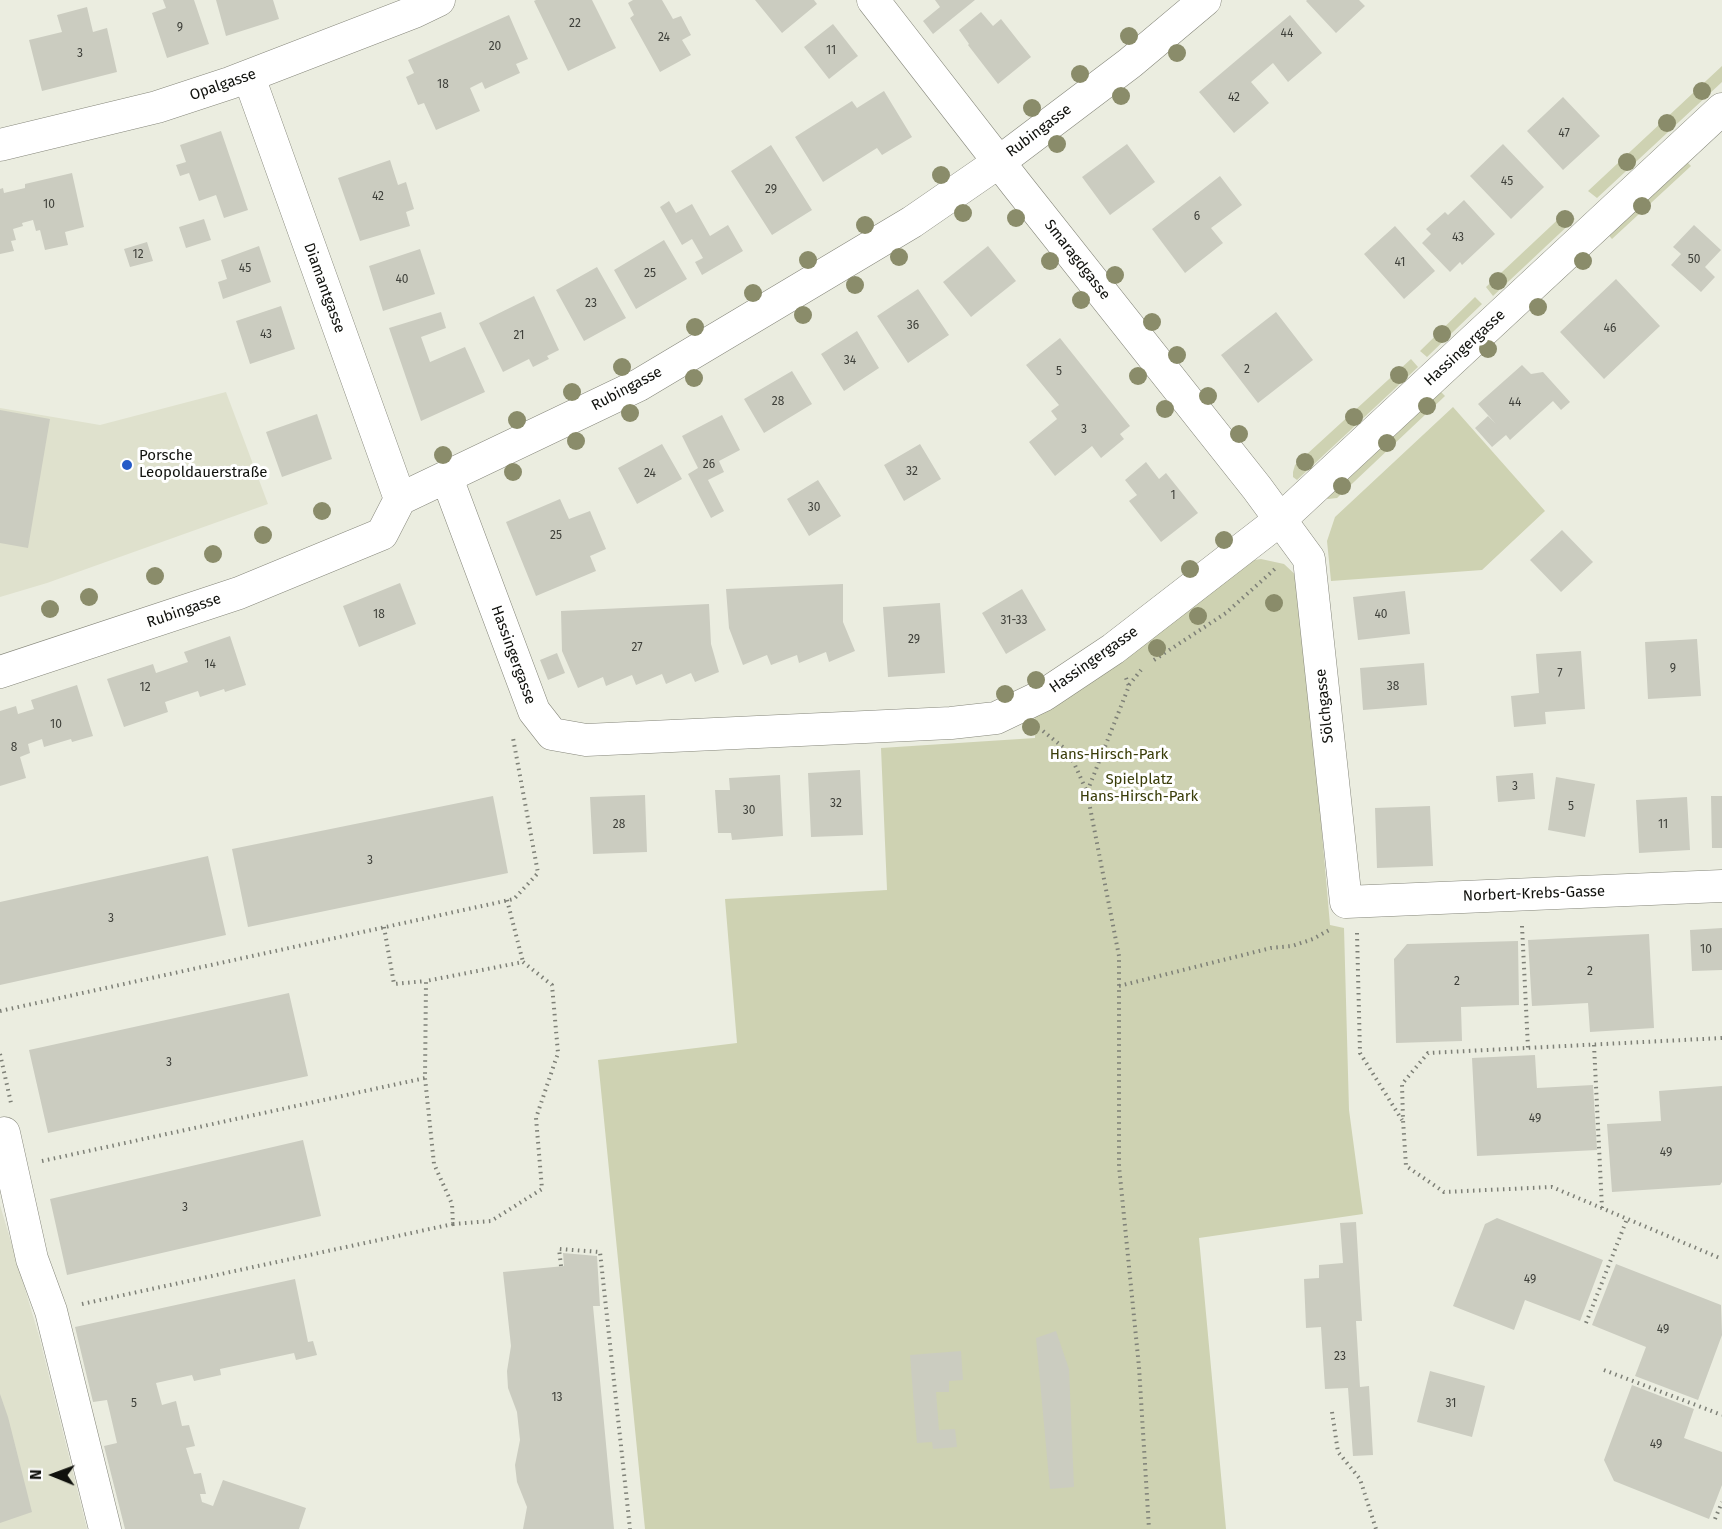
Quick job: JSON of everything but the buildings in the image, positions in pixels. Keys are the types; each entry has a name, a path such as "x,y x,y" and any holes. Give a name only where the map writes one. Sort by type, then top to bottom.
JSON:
{"street":[{"name":"Opalgasse","path":"0,146 157,107 249,77 439,0"},
{"name":"Smaragdgasse","path":"873,0 1281,519"},
{"name":"Rubingasse","path":"0,672 239,592 382,534 400,499 649,379 912,222 999,162 1130,63 1205,0"},
{"name":"Diamantgasse","path":"249,77 400,499"},
{"name":"Hassingergasse","path":"447,478 534,711 552,734 585,740 951,723 996,718 1044,695 1113,649 1281,519 1722,109"},
{"name":"Sölchgasse","path":"1281,519 1309,559 1342,913"},
{"name":"Norbert-Krebs-Gasse","path":"1342,913 1520,895 1722,886"},
{"path":"4,1132 32,1259 51,1311 105,1529"}],"path":[{"path":"1152,662 1226,613 1280,565"},
{"path":"1113,649 1129,686"},
{"path":"1087,792 1129,686 1143,668"},
{"path":"1039,728 1064,748 1074,763 1087,792 1119,956 1119,1166 1139,1367 1149,1529"},
{"path":"0,1011 514,898 538,873 513,737"},
{"path":"1520,895 1528,1048"},
{"path":"51,1311 453,1224 491,1221 542,1189 536,1118 558,1053 552,985 523,962 507,900"},
{"path":"1119,986 1271,948 1292,946 1313,939 1342,913 1357,926 1360,1053 1403,1120"},
{"path":"384,927 394,984 426,981 523,962"},
{"path":"426,981 425,1078 434,1164 452,1204 453,1224"},
{"path":"1722,1038 1428,1053 1402,1084 1406,1166 1444,1192 1552,1187 1722,1259"},
{"path":"1594,1045 1602,1208"},
{"path":"36,1163 425,1078"},
{"path":"1586,1323 1627,1219"},
{"path":"561,1266 559,1249 600,1252 630,1529"},
{"path":"1604,1370 1722,1415"},
{"path":"1332,1412 1338,1452 1360,1479 1376,1529"},
{"path":"1716,1520 1722,1502"}],"shaded area":[{"name":"Porsche Leopoldauerstraße","path":"226,392 268,504 47,583 0,597 0,408 100,425"},
{"path":"0,1205 39,1336 87,1529 0,1529"}],"green space":[{"path":"1722,66 1722,82 1597,198 1588,191"},
{"path":"1683,158 1691,166 1612,239 1605,231"},
{"path":"1567,211 1575,219 1493,296 1486,287"},
{"path":"1475,297 1482,304 1427,357 1420,351"},
{"path":"1411,359 1418,367 1297,480 1293,477 1295,465"},
{"path":"1437,388 1445,396 1337,498 1328,499 1323,496"},
{"path":"1453,407 1545,511 1482,570 1331,581 1327,541 1335,517"},
{"path":"1261,559 1284,564 1300,579 1330,925 1344,928 1349,1110 1363,1214 1199,1238 1226,1529 645,1529 598,1060 737,1043 725,899 887,890 881,748 1035,738 1035,716 1242,562"}],"place":[{"name":"Porsche Leopoldauerstraße","path":"127,465"}],"park label":[{"name":"Hans-Hirsch-Park","path":"1109,755"},
{"name":"Spielplatz Hans-Hirsch-Park","path":"1139,788"}]}
